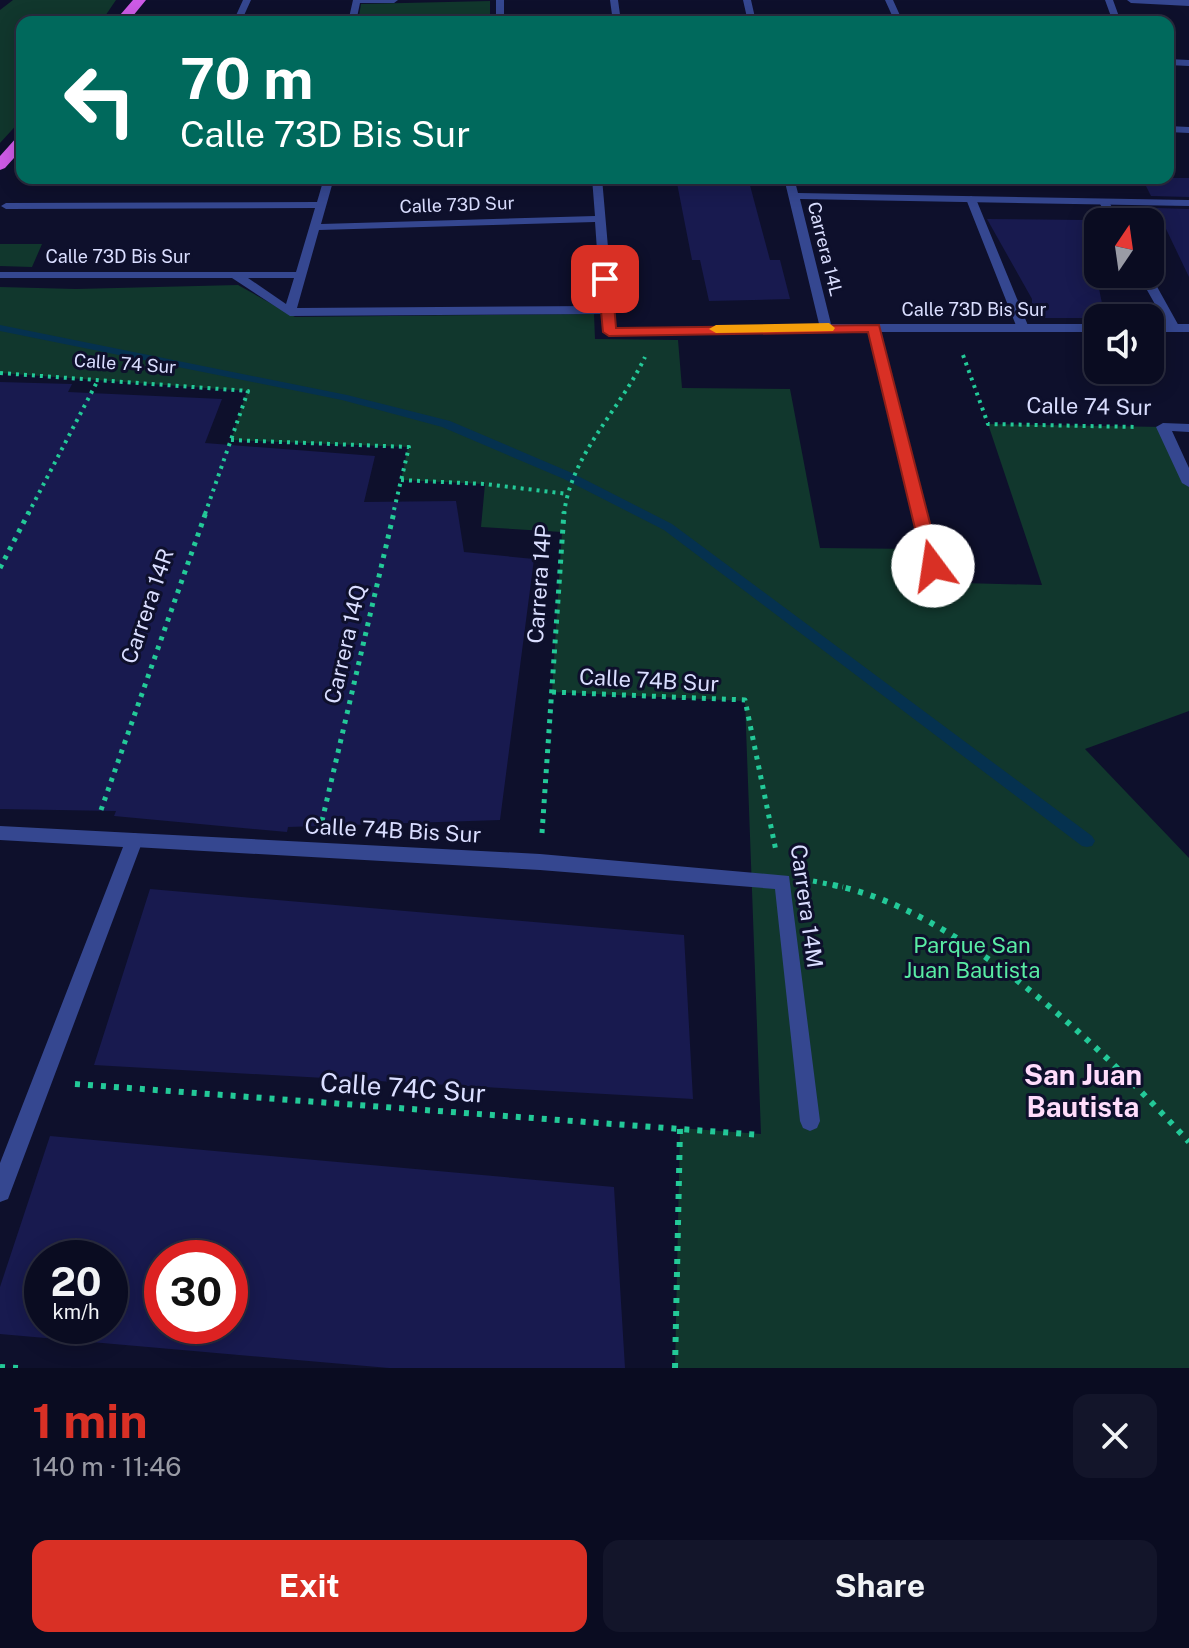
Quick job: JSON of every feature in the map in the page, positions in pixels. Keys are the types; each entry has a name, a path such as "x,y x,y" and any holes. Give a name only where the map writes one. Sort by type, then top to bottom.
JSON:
{"highway":[{"path":"0,165 16,147"}],"street":[{"path":"357,0 394,0"},
{"path":"1131,0 1189,3"},
{"path":"290,312 327,184"},
{"path":"235,275 290,312 608,310 597,184"},
{"name":"Carrera 14L","path":"791,184 826,328"},
{"path":"794,196 1189,203"},
{"path":"971,199 1023,328"},
{"path":"1104,202 1107,208"},
{"path":"6,206 321,205"},
{"name":"Calle 73D Sur","path":"314,227 600,219"},
{"name":"Calle 73D Bis Sur","path":"0,275 300,275"},
{"path":"1152,288 1174,328"},
{"name":"Calle 73D Bis Sur","path":"608,310 609,332 1084,328"},
{"path":"874,328 933,566"},
{"path":"1164,328 1189,328"},
{"path":"1163,427 1189,483"},
{"name":"Calle 74 Sur","path":"1163,427 1189,428"},
{"name":"Calle 74B Bis Sur","path":"0,833 540,862 783,882"},
{"path":"0,1191 134,840"},
{"name":"Carrera 14M","path":"783,882 810,1121"}],"path":[{"name":"Calle 74 Sur","path":"953,328 988,424 1163,427"},
{"name":"Carrera 14P","path":"540,862 564,509 578,464 631,387 645,360 648,330"},
{"name":"Calle 74 Sur","path":"0,373 248,391"},
{"path":"0,568 98,380"},
{"name":"Carrera 14R","path":"91,837 248,391"},
{"name":"Carrera 14Q","path":"231,440 409,447 316,850"},
{"path":"401,480 569,491"},
{"name":"Calle 74B Sur","path":"552,692 745,700"},
{"name":"Carrera 14M","path":"745,700 783,882"},
{"path":"783,882 817,881 882,897 937,926 1024,988 1149,1095 1189,1142"},
{"name":"Calle 74C Sur","path":"42,1082 761,1135"},
{"path":"675,1368 680,1128"},
{"path":"0,1367 19,1368"}],"green space":[{"path":"13,0 116,0 105,16 16,16 16,126 0,143 0,10"},
{"path":"490,1 490,16 359,16 361,4"},
{"path":"0,244 42,244 32,267 0,266"},
{"name":"Parque San Juan Bautista","path":"238,285 295,317 594,314 595,339 678,340 682,388 790,389 820,548 917,549 925,582 1042,585 988,424 1163,427 1189,483 1189,711 1085,749 1189,858 1189,1368 675,1368 680,1128 761,1134 745,701 552,692 562,532 481,527 485,484 401,480 408,447 231,440 247,391 0,373 0,287 76,289"}],"building":[{"path":"1174,178 1189,178 1189,197 1151,196 1145,184 1174,184"},
{"path":"677,184 750,184 770,260 780,260 790,299 709,301 700,260 692,260"},
{"path":"1164,208 1189,209 1189,277 1164,225"},
{"path":"987,219 1084,220 1084,288 1099,288 1102,304 1084,304 1084,318 1032,318 1032,299"},
{"path":"0,382 72,384 68,392 222,399 205,443 375,456 364,502 456,501 464,552 534,559 500,820 288,827 287,832 114,816 116,811 0,809"},
{"path":"150,889 684,935 693,1099 94,1065"},
{"path":"50,1136 614,1187 625,1368 389,1368 114,1344 128,1344 128,1240 24,1240 24,1336 0,1334 0,1287"}],"waterway":[{"path":"0,328 343,397 446,424 568,476 668,527 1087,841"}],"slow traffic":[{"path":"716,329 829,328"}],"district":[{"name":"San Juan Bautista","path":"1083,1091"}],"route":[{"path":"605,279 609,332 874,328 933,566"}]}
